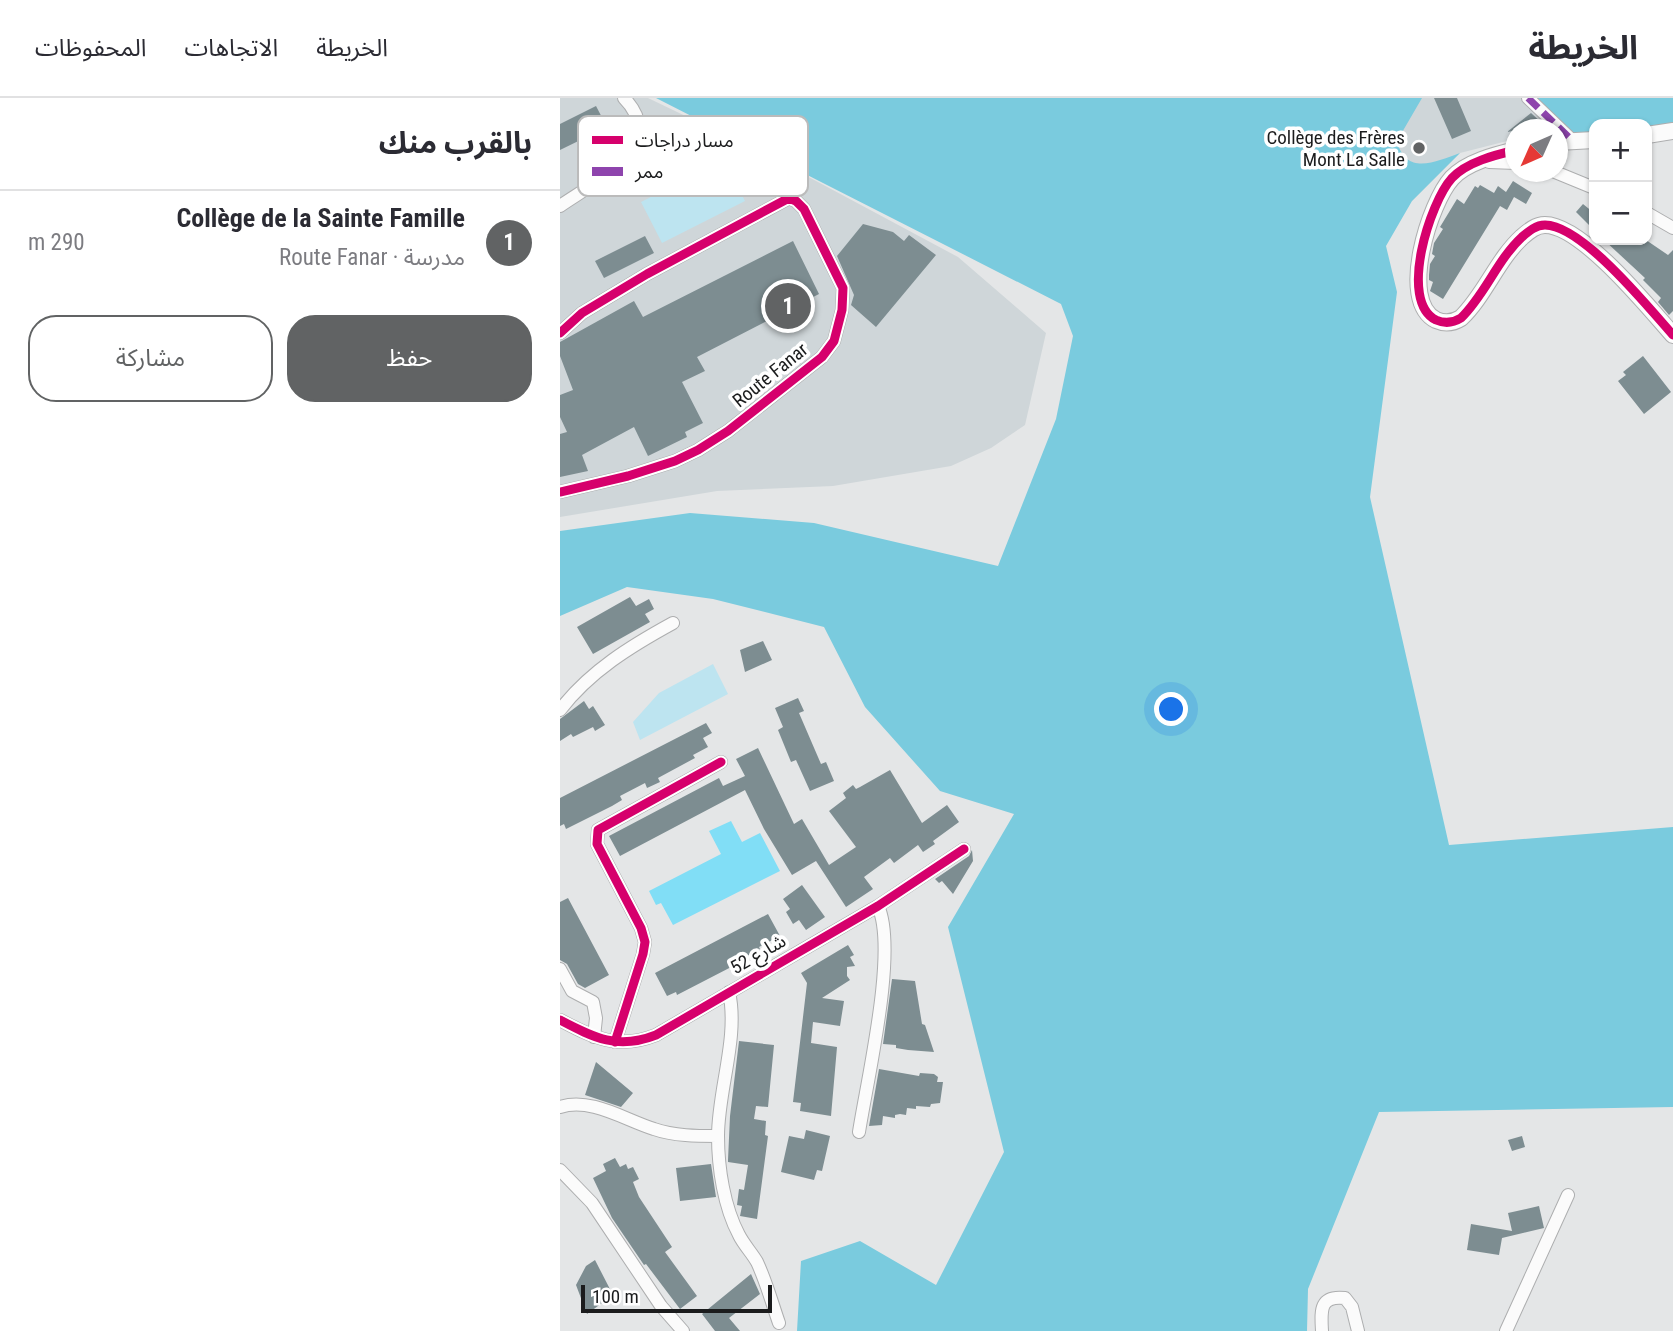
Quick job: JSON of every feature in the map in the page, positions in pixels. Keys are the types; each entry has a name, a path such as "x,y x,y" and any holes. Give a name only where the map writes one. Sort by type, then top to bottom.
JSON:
{"street":[{"path":"624,98 631,105 635,116"},
{"path":"1528,98 1547,119"},
{"path":"1652,134 1673,131"},
{"path":"1568,139 1589,140"},
{"path":"1505,153 1467,167 1453,178 1441,195 1429,221 1418,292 1423,309 1448,323 1461,318 1512,248 1535,227 1549,225 1586,244 1673,335"},
{"path":"1478,162 1505,163"},
{"path":"1568,177 1589,186"},
{"path":"560,206 578,194"},
{"name":"Route Fanar","path":"560,333 582,313 647,274 789,198 804,209 843,288 842,310 834,341 822,357 728,431 675,461 628,476 560,492"},
{"path":"1652,216 1673,228"},
{"path":"560,710 600,670 627,649 673,623"},
{"path":"615,1042 645,942 597,844 598,830 721,762"},
{"name":"شارع 52","path":"560,1020 594,1037 615,1042 640,1041 656,1035 878,906 964,849"},
{"path":"859,1132 878,1018 884,951 884,926 878,906"},
{"path":"560,969 572,991 593,1002 596,1018 594,1037"},
{"path":"729,992 732,1004 730,1033 718,1136 728,1212 739,1236 757,1263 779,1323"},
{"path":"560,1107 574,1105 600,1109 656,1130 696,1136 718,1136"},
{"path":"560,1170 592,1203 661,1306 683,1331"},
{"path":"1506,1331 1568,1195"},
{"path":"1322,1331 1321,1310 1326,1301 1335,1297 1345,1298 1352,1307 1358,1331"}],"shaded area":[{"path":"560,98 648,98 685,116 578,116 578,196 808,196 808,177 958,257 1046,333 1025,425 991,448 951,466 833,486 717,491 560,517"},
{"path":"656,98 1422,98 1397,141 1401,152 1407,159 1423,164 1460,153 1412,201 1386,246 1397,292 1370,497 1449,845 1673,827 1673,1107 1379,1112 1308,1289 1307,1331 797,1331 801,1261 860,1241 936,1285 1004,1152 948,927 1014,814 940,791 865,707 824,627 713,599 627,587 560,616 560,531 690,513 814,523 998,566 1056,419 1073,336 1061,304 808,175 808,116 691,116"},
{"name":"Collège des Frères Mont La Salle","path":"1244,98 1673,98 1673,123 1652,123 1652,119 1589,119 1589,125 1568,128 1568,119 1505,119 1505,142 1460,153 1412,201"},
{"path":"1529,98 1673,98 1673,123 1652,127 1652,119 1589,119 1589,132 1568,134 1568,119 1549,119"},
{"path":"653,196 742,196 745,201 662,243 641,202"},
{"path":"713,664 728,694 640,740 633,722 659,693"},
{"path":"731,821 742,842 760,833 780,871 673,925 661,903 656,905 649,891 721,854 709,831"}],"building":[{"path":"1434,98 1457,98 1471,131 1452,139"},
{"path":"596,106 601,116 578,116 578,141 560,150 560,124"},
{"path":"1531,113 1538,119 1523,119"},
{"path":"1515,182 1532,193 1526,204 1514,197 1507,210 1500,206 1443,299 1430,291 1433,282 1429,280 1429,275 1430,264 1435,256 1432,254 1434,243 1457,199 1464,204 1475,186 1478,188 1480,185 1494,193 1498,186 1506,192"},
{"path":"1583,204 1589,209 1589,225 1576,212"},
{"path":"863,224 893,232 904,241 909,235 936,255 876,327 851,305 854,295 837,256"},
{"path":"645,236 654,253 604,278 595,261"},
{"path":"793,241 819,294 697,357 705,371 682,382 703,423 685,432 687,437 648,456 634,427 582,455 588,471 560,477 560,434 567,432 560,417 560,395 573,390 560,356 560,342 634,301 643,317"},
{"path":"1652,244 1668,255 1673,250 1673,311 1669,315 1658,302 1661,298 1643,280 1645,278 1609,245"},
{"path":"1643,356 1671,392 1644,414 1618,381 1626,375 1623,372"},
{"path":"630,597 636,606 649,599 654,609 645,614 650,622 593,654 577,627"},
{"path":"763,641 772,660 745,672 740,650"},
{"path":"798,698 804,711 799,713 821,764 826,762 834,781 810,791 796,760 791,762 778,730 783,727 775,708"},
{"path":"584,701 589,709 593,706 605,725 595,731 593,727 573,737 571,734 560,741 560,719"},
{"path":"706,723 712,733 703,738 708,747 693,755 695,758 658,778 660,782 647,788 645,783 620,796 622,800 612,806 566,829 564,824 560,826 560,798"},
{"path":"758,748 794,824 802,819 829,865 856,847 829,811 846,798 843,793 853,785 856,789 890,770 922,823 947,805 959,822 923,852 918,845 894,863 890,858 864,877 873,889 846,907 816,861 792,875 764,829 745,790 620,856 609,836 719,778 723,786 745,776 736,759"},
{"path":"972,850 973,861 953,894 942,881 939,883 935,879 969,856"},
{"path":"802,885 825,917 806,930 799,920 793,924 786,912 790,909 783,899"},
{"path":"568,898 609,975 585,988 578,984 567,964 560,960 560,902"},
{"path":"768,914 780,936 759,947 760,949 736,962 737,964 677,995 676,992 667,996 655,973"},
{"path":"848,945 854,955 850,957 855,966 847,967 850,980 822,998 844,1001 840,1026 813,1022 811,1043 837,1047 831,1116 800,1111 801,1103 793,1102 807,983 801,973"},
{"path":"892,979 915,981 922,1024 925,1025 934,1052 883,1044"},
{"path":"739,1041 774,1045 768,1107 756,1106 754,1119 766,1121 765,1135 768,1136 757,1219 740,1216 742,1206 737,1205 739,1189 744,1190 748,1165 728,1162 730,1116"},
{"path":"596,1062 633,1093 621,1107 585,1095"},
{"path":"879,1069 919,1076 920,1073 934,1074 938,1077 937,1082 943,1082 940,1103 931,1104 930,1107 907,1108 906,1115 895,1115 895,1118 883,1116 882,1125 869,1126"},
{"path":"806,1130 830,1136 822,1171 817,1170 814,1180 781,1172 789,1136 804,1139"},
{"path":"1522,1136 1525,1147 1512,1151 1508,1140"},
{"path":"615,1158 620,1167 626,1164 628,1169 633,1167 639,1179 633,1182 639,1197 672,1247 665,1252 697,1296 680,1309 646,1264 644,1265 612,1218 593,1178 606,1171 603,1164"},
{"path":"711,1164 716,1197 680,1201 676,1168"},
{"path":"1539,1206 1544,1228 1502,1238 1499,1255 1467,1250 1471,1224 1512,1231 1508,1213"},
{"path":"595,1260 613,1295 587,1314 576,1285 586,1266"},
{"path":"751,1274 760,1294 729,1318 740,1331 715,1331 702,1314"}],"marked path":[{"path":"1528,98 1573,141"}],"cycle path":[{"path":"1505,153 1473,163 1458,172 1443,190 1427,228 1422,251 1419,293 1425,309 1436,320 1443,322 1461,318 1513,246 1530,231 1545,225 1577,238 1595,253 1632,288 1673,335"},
{"path":"560,333 582,313 647,274 789,198 804,209 843,288 842,310 834,341 822,357 728,431 675,461 628,476 560,492"},
{"path":"615,1042 645,942 641,928 597,844 598,830 721,762"},
{"path":"560,1020 595,1037 618,1042 630,1042 656,1035 878,906 964,849"}],"place":[{"name":"Collège des Frères Mont La Salle","path":"1419,148"},
{"name":"Collège de la Sainte Famille","path":"788,306"}]}
